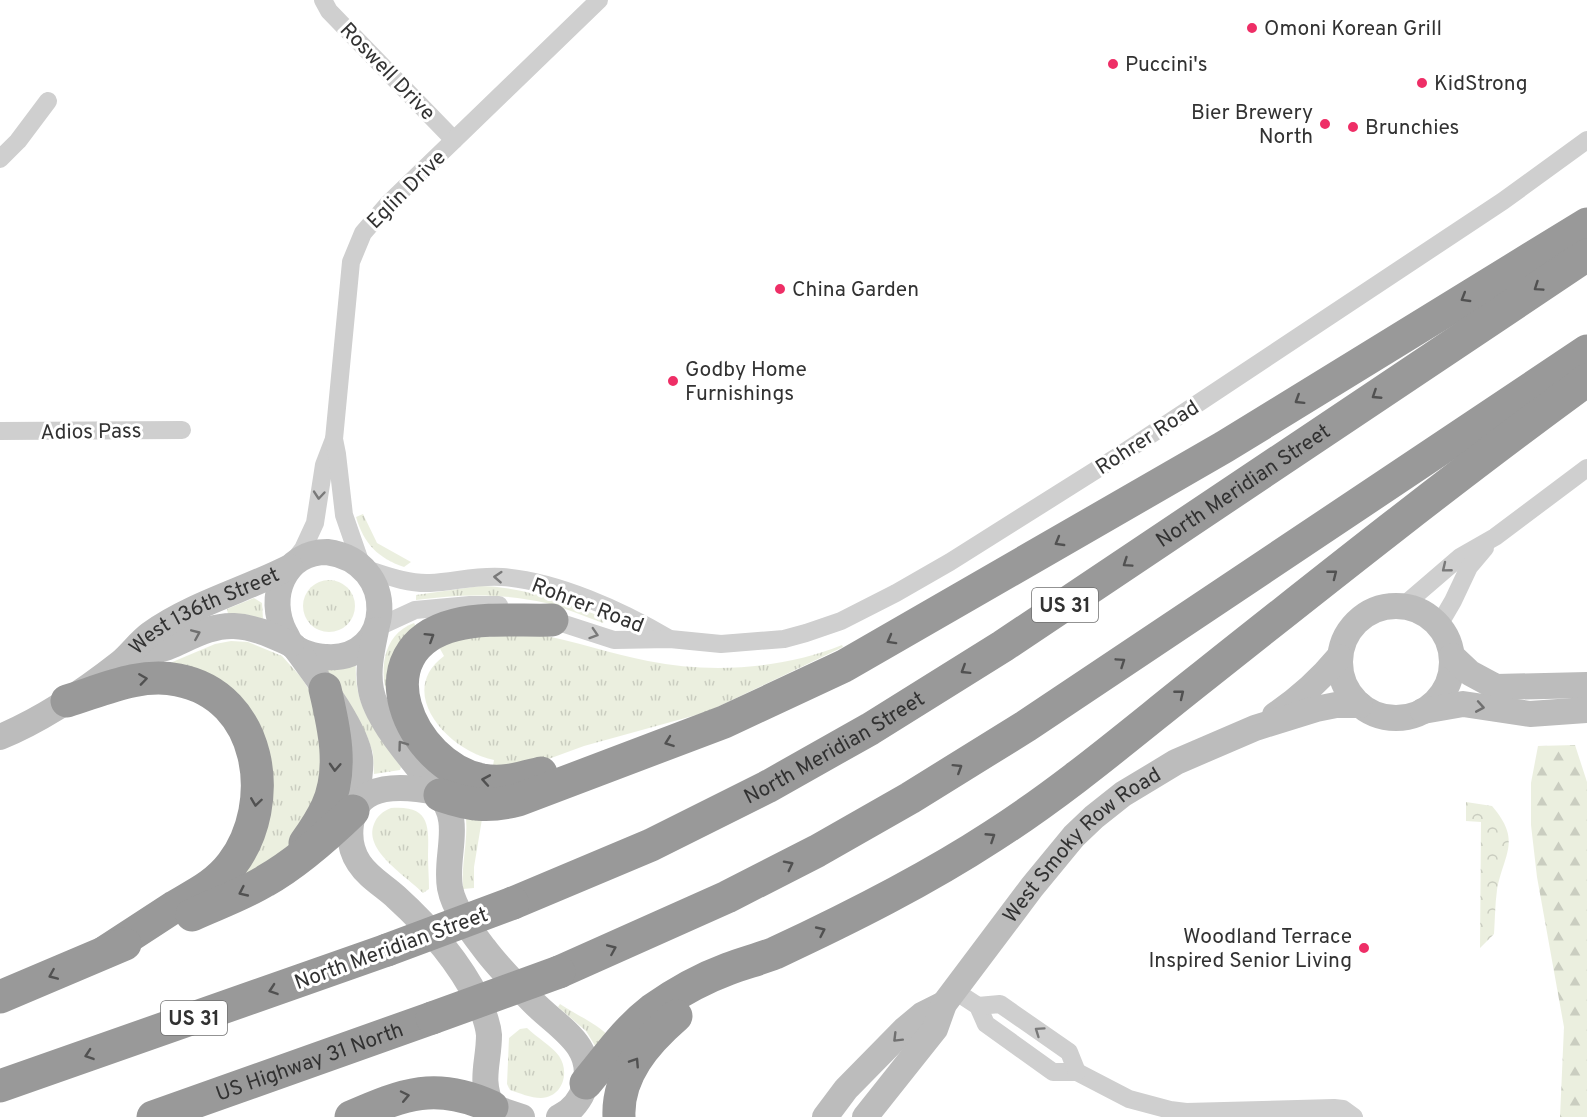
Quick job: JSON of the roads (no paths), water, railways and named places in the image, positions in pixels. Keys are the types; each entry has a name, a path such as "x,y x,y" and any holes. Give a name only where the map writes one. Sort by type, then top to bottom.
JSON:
{"highway":[{"path":"439,794 470,804 499,804 526,797 751,711 810,683 880,646 1224,447 1587,224"},
{"name":"North Meridian Street","path":"0,1086 387,950 513,903 651,845 767,787 870,729 1003,646 1587,255"},
{"name":"US Highway 31 North","path":"153,1117 559,972 727,897 817,851 920,792 1026,726 1587,351"},
{"path":"619,1117 620,1098 625,1079 635,1060 660,1031 689,1006 768,956 894,894 994,836 1030,811 1094,764 1435,494 1587,380"},
{"path":"552,620 469,622 454,625 420,643 408,659 402,676 403,699 407,713 429,748 444,763 462,774 481,780 504,782 539,773 606,766"},
{"path":"67,701 146,678 166,678 190,683 212,694 231,711 251,744 257,770 256,803 249,831 239,852 224,873 211,886 105,952"},
{"path":"293,862 327,807 334,783 335,749 332,718 325,689"},
{"path":"0,998 250,889 293,862 354,810"},
{"path":"586,1083 628,1032 649,1012 669,998 727,969 768,956"},
{"path":"351,1117 391,1100 428,1093 458,1094 502,1112"}],"street":[{"name":"Roswell Drive","path":"323,0 329,11 454,140"},
{"name":"Eglin Drive","path":"291,566 303,549 315,523 324,465 334,439 349,271 356,245 383,210 599,0"},
{"path":"0,159 18,141 48,101"},
{"name":"Rohrer Road","path":"376,629 415,610 470,605 509,606 614,640 670,639 733,644 784,639 841,621 950,562 1123,453 1503,201 1587,140"},
{"name":"Adios Pass","path":"0,431 182,430"},
{"name":"Eglin Drive","path":"334,439 338,454 344,515 363,568"},
{"path":"1403,606 1460,557 1493,537 1587,468"},
{"path":"1438,625 1453,601 1469,567 1493,537"},
{"path":"502,1112 487,1096 484,1082 488,1028 466,978 419,919 360,865 351,844 350,828 360,766 358,749 325,689 293,645 281,624 278,613 279,590 291,566 303,557 327,552 345,556 363,568 374,583 379,599 370,674 375,702 388,725 448,808 452,821 450,884 455,904 484,948 503,970 534,1004 576,1041 586,1062 589,1117"},
{"name":"West 136th Street","path":"0,737 31,723 67,701 122,662 148,635 177,618 291,566"},
{"name":"Rohrer Road","path":"363,568 416,583 486,576 529,581 628,615 670,639"},
{"path":"1423,711 1436,701 1446,688 1451,673 1452,656 1445,634 1428,615 1416,609 1385,606 1368,612 1353,624 1344,639 1339,657 1341,675 1348,692 1360,705 1374,714 1390,718 1407,717 1423,711 1462,704 1530,714 1587,710"},
{"name":"West 136th Street","path":"122,662 220,627 238,626 258,630 293,645"},
{"path":"293,645 315,656 339,657 361,647 376,629"},
{"path":"1452,656 1470,673 1496,687 1587,685"},
{"name":"West Smoky Row Road","path":"1255,728 1294,702 1321,679 1339,657"},
{"name":"West Smoky Row Road","path":"865,1117 935,1029 949,997 1032,887 1074,836 1094,817 1122,794 1176,762 1255,728 1316,709 1336,705 1360,705"},
{"path":"354,810 369,795 391,787 407,787 439,794"},
{"path":"949,997 978,1006 1000,1004 1069,1052 1077,1072"},
{"name":"West Smoky Row Road","path":"825,1117 846,1089 904,1030 949,997"},
{"path":"978,1006 986,1024 1053,1072 1077,1072 1129,1099 1170,1110 1220,1112 1334,1108 1343,1109 1354,1117"},
{"path":"559,1117 573,1107 586,1083"}],"place":[{"name":"Omoni Korean Grill","path":"1252,28"},
{"name":"Puccini's","path":"1113,64"},
{"name":"KidStrong","path":"1422,83"},
{"name":"Bier Brewery North","path":"1325,124"},
{"name":"Brunchies","path":"1353,127"},
{"name":"China Garden","path":"780,289"},
{"name":"Godby Home Furnishings","path":"673,381"},
{"name":"Woodland Terrace Inspired Senior Living","path":"1364,948"}]}
